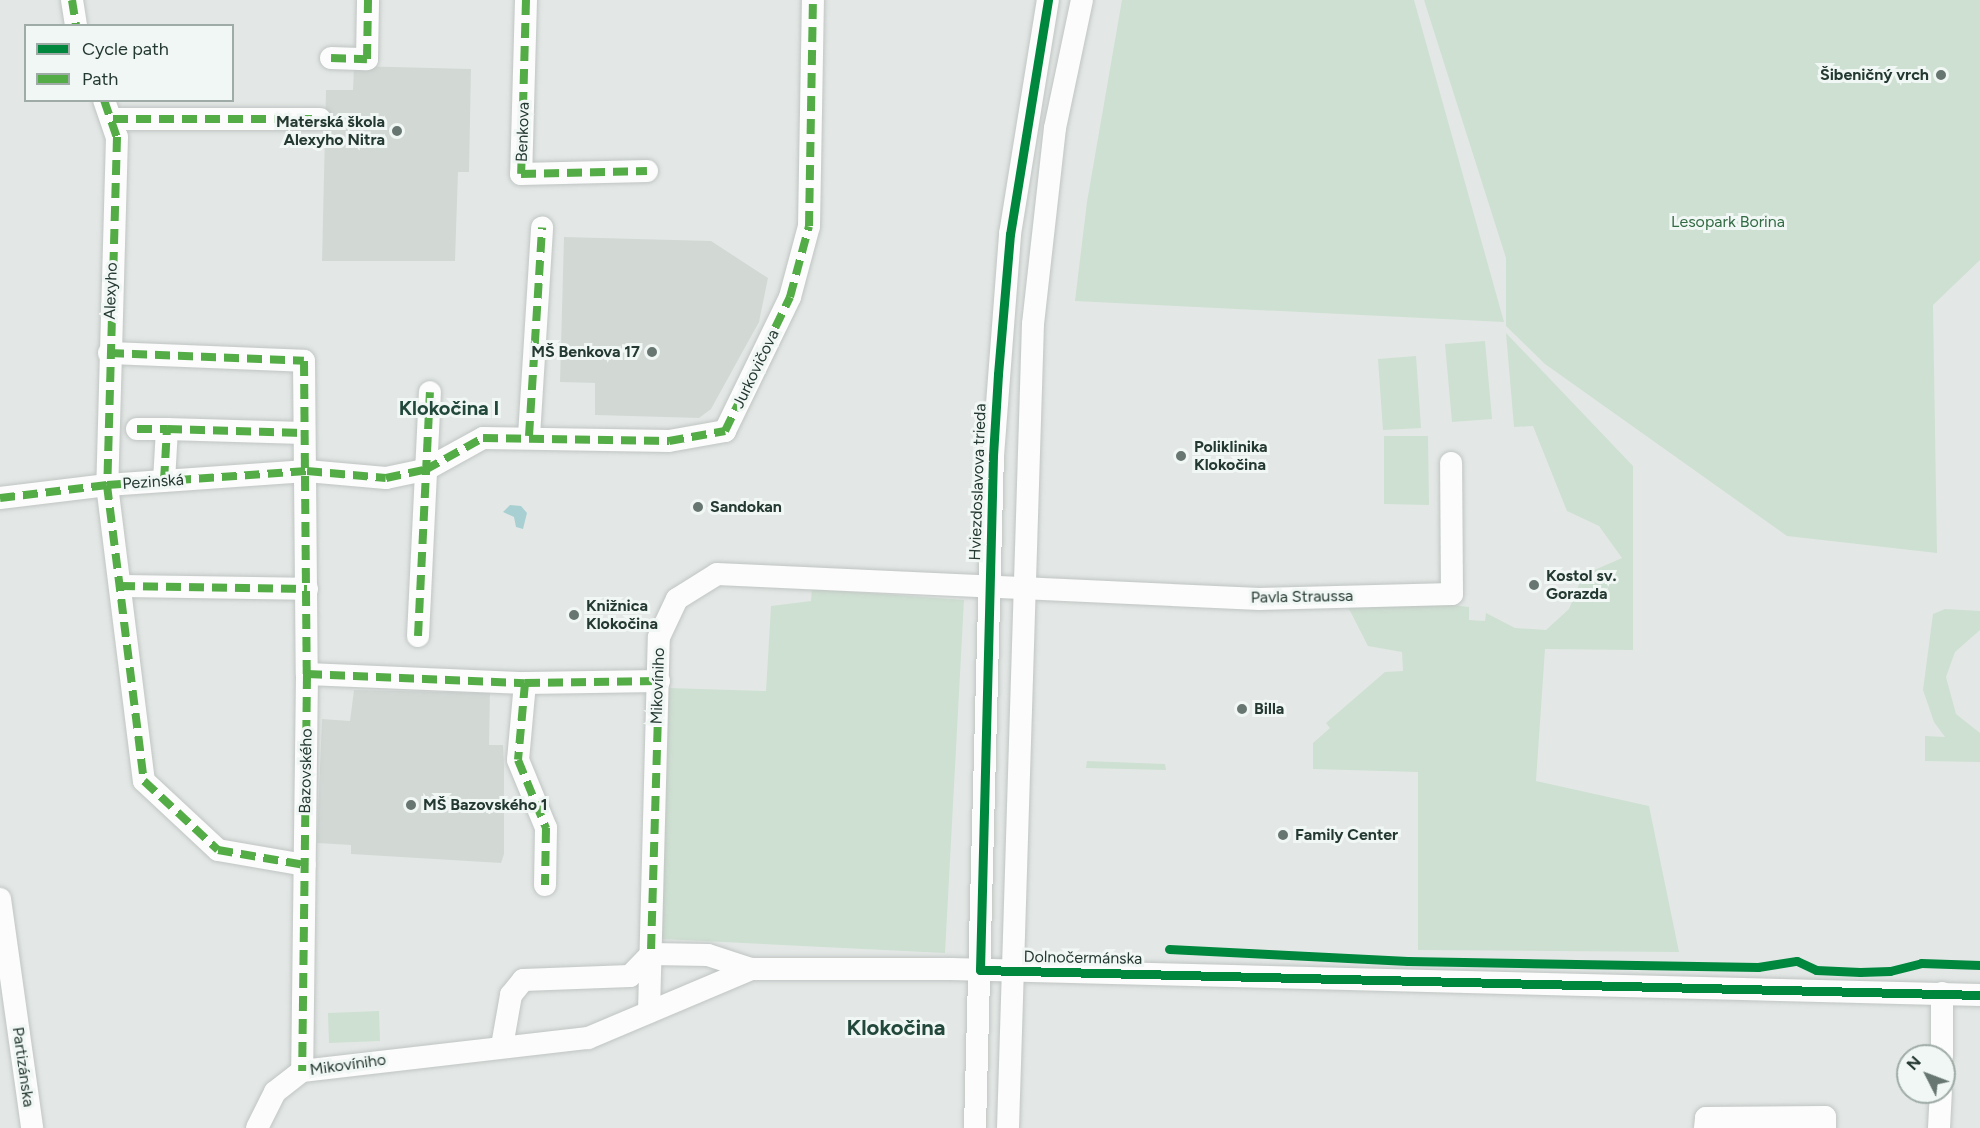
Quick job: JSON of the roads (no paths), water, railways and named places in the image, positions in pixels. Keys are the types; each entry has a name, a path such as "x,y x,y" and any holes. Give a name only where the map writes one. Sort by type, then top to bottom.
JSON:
{"street":[{"path":"72,0 76,24"},
{"path":"332,58 367,59 368,0"},
{"name":"Benkova","path":"526,0 521,174 647,171"},
{"name":"Jurkovičova","path":"307,471 386,478 425,470 483,438 529,436 669,441 725,431 790,297 809,226 813,0"},
{"name":"Hviezdoslavova trieda","path":"975,1128 993,456 1010,234 1048,0"},
{"path":"1008,1128 1022,590 1036,282 1055,128 1082,0"},
{"path":"108,110 320,119"},
{"name":"Alexyho","path":"108,110 117,136 108,353 107,485 144,781 218,850 305,865"},
{"path":"529,436 542,227"},
{"name":"Bazovského","path":"108,353 304,361 303,433 307,471 307,674 302,1071"},
{"path":"418,636 430,392"},
{"path":"137,429 303,433"},
{"path":"164,481 167,429"},
{"name":"Pavla Straussa","path":"1022,590 1259,599 1452,594 1451,463"},
{"name":"Pezinská","path":"0,498 107,485 307,471"},
{"name":"Mikovíniho","path":"649,1012 659,637 677,599 717,574 990,586 1022,590"},
{"path":"120,586 307,589"},
{"path":"307,674 525,683 659,681"},
{"path":"525,683 518,760 546,828 545,885"},
{"name":"Partizánska","path":"0,899 32,1128"},
{"path":"502,1046 511,995 523,980 630,976 651,954"},
{"name":"Mikovíniho","path":"651,954 708,955 751,969 980,970"},
{"name":"Mikovíniho","path":"302,1071 502,1046 588,1038 751,969"},
{"name":"Dolnočermánska","path":"980,970 1980,994"},
{"path":"1942,993 1942,1044"},
{"path":"257,1128 275,1092 302,1071"},
{"path":"1940,1128 1941,1104"},
{"path":"1705,1128 1706,1118 1825,1117 1825,1128"}],"water":[{"path":"510,505 521,506 527,513 523,529 516,527 514,517 503,512"}],"place":[{"name":"Šibeničný vrch","path":"1941,75"},
{"name":"Materská škola Alexyho Nitra","path":"397,131"},
{"name":"MŠ Benkova 17","path":"652,352"},
{"name":"Poliklinika Klokočina","path":"1181,456"},
{"name":"Sandokan","path":"698,507"},
{"name":"Kostol sv. Gorazda","path":"1534,585"},
{"name":"Knižnica Klokočina","path":"574,615"},
{"name":"Billa","path":"1242,709"},
{"name":"MŠ Bazovského 1","path":"411,805"},
{"name":"Family Center","path":"1283,835"}],"district":[{"name":"Klokočina I","path":"449,408"},
{"name":"Klokočina","path":"896,1028"}],"park label":[{"name":"Lesopark Borina","path":"1728,222"}]}
